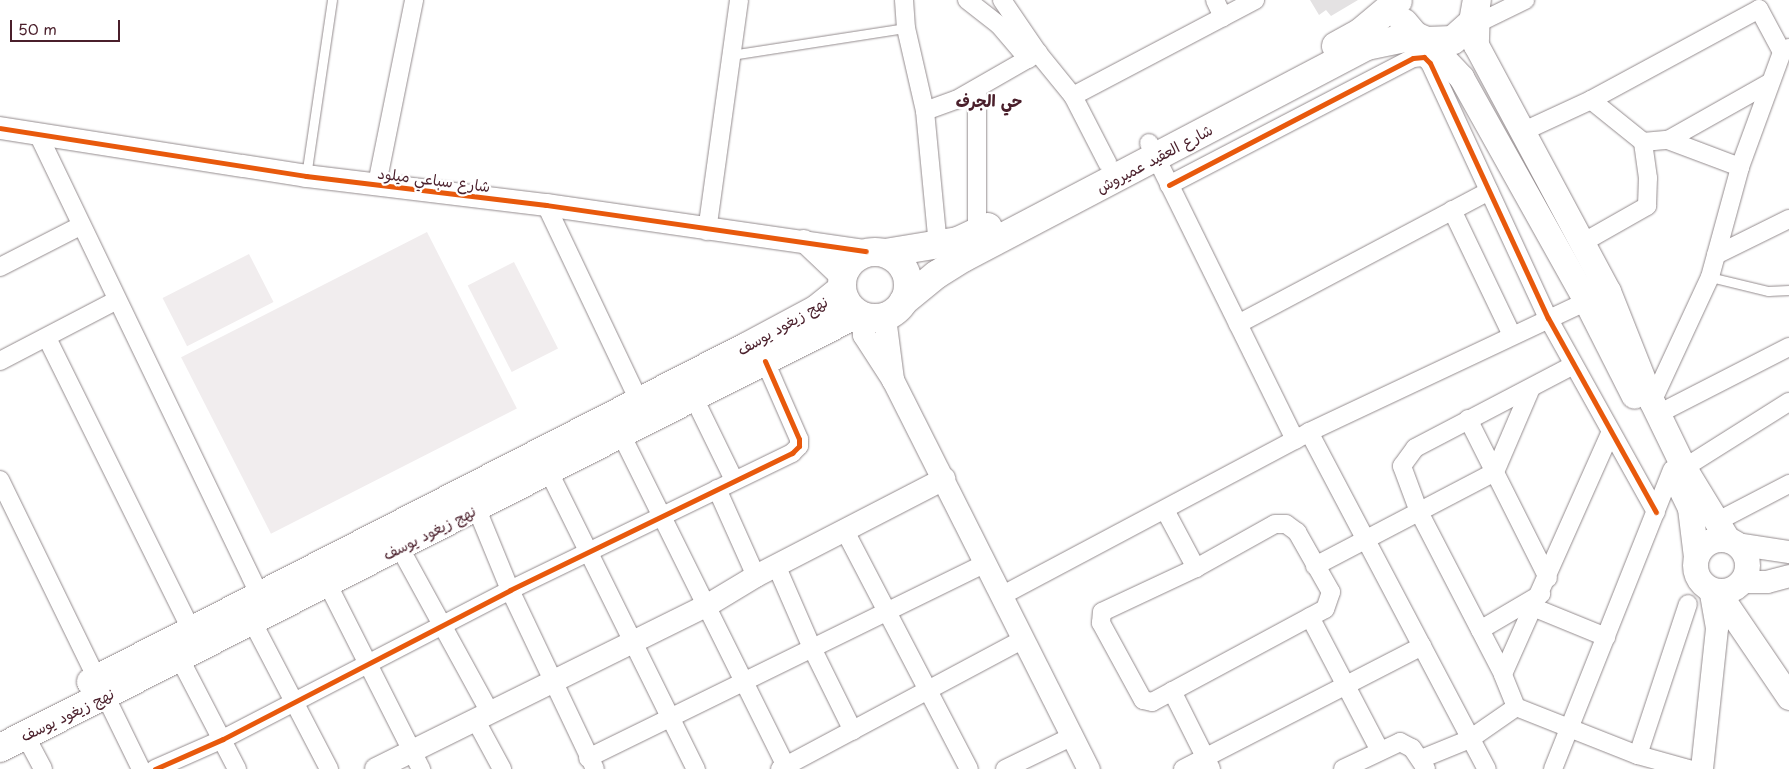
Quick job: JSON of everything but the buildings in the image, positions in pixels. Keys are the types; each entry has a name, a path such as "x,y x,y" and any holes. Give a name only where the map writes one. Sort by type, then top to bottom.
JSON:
{"main road":[{"name":"شارع العقيد عميروش","path":"877,312 958,262 1361,32 1398,1"},
{"path":"1398,1 1402,20 1461,77 1678,469 1726,535 1742,550 1747,566 1726,587"},
{"name":"شارع العقيد عميروش","path":"875,252 938,246 978,232 1108,164 1152,150 1368,46 1421,39 1440,43 1465,32 1477,11"},
{"path":"1477,11 1476,45 1524,131 1608,291 1655,408 1678,469 1690,508 1699,579 1726,587 1766,661 1789,697"},
{"path":"875,252 894,258 906,273 908,288 877,312 848,304 842,284 850,262 875,252"},
{"name":"نهج زيغود يوسف","path":"395,537 476,508 548,470 616,424 639,401 817,308 842,284"},
{"name":"نهج زيغود يوسف","path":"101,687 180,659 322,574 616,424 694,398 765,361 877,312"},
{"path":"1696,557 1706,544 1726,535"},
{"name":"نهج زيغود يوسف","path":"0,748 13,731 101,687 192,632 260,610"}],"street":[{"path":"377,184 414,0"},
{"path":"707,231 739,0"},
{"path":"904,0 906,28 924,111 938,246"},
{"path":"967,0 1033,56 1073,96 1108,164"},
{"path":"1002,0 1033,56"},
{"path":"1215,0 1223,17"},
{"path":"1073,96 1255,0"},
{"path":"1477,11 1525,0"},
{"path":"1524,131 1591,100 1757,5 1785,50 1769,83 1740,167 1710,277 1655,408"},
{"path":"924,111 977,89 1033,56"},
{"path":"1170,185 1419,56 1430,63 1548,318 1610,434 1656,512"},
{"path":"1668,140 1769,83"},
{"path":"977,89 978,232"},
{"path":"1582,243 1647,206 1649,187 1642,142 1591,100"},
{"name":"شارع سباعي ميلود","path":"0,128 306,176 546,205 707,231 804,241 875,252"},
{"path":"38,134 260,610 292,702 329,769"},
{"path":"1642,142 1668,140 1740,167"},
{"path":"1152,150 1238,324 1302,436 1368,539 1487,769"},
{"path":"1238,324 1489,190"},
{"path":"546,205 639,401"},
{"path":"1452,210 1512,335"},
{"path":"1716,255 1789,219"},
{"path":"0,267 80,226"},
{"path":"804,241 842,284"},
{"path":"1000,596 1302,436 1608,291"},
{"path":"0,362 117,300"},
{"path":"877,312 893,380 1088,769"},
{"path":"48,338 192,632"},
{"path":"1655,408 1789,346"},
{"path":"155,769 223,739 510,590 663,517 799,446 798,433 765,361"},
{"path":"1574,365 1468,419 1407,455 1402,466 1404,479 1419,512 1503,674 1516,707 1643,760 1688,769"},
{"path":"1315,566 1495,472 1530,388"},
{"path":"694,398 734,480"},
{"path":"1553,769 1656,512 1678,469 1789,402"},
{"path":"1468,419 1495,472 1541,593 1606,638"},
{"path":"616,424 708,605 745,681 783,767 808,763 853,731 1022,640"},
{"path":"1503,674 1541,593 1610,434"},
{"path":"548,470 670,720 696,769"},
{"path":"376,769 416,760 482,715 554,683 708,605 776,565 944,479"},
{"path":"0,480 141,769"},
{"path":"1726,535 1789,484"},
{"path":"717,489 756,576"},
{"path":"476,508 510,590 592,764 745,681 813,650 984,564"},
{"path":"1165,510 1196,568"},
{"path":"1280,524 1297,532 1315,566 1331,592 1331,598 1325,609 1152,702 1143,700 1100,616 1105,609 1196,568 1280,524"},
{"path":"845,530 969,769"},
{"path":"1726,535 1789,552"},
{"path":"395,537 443,625 482,715 502,769"},
{"path":"776,565 813,650 853,731"},
{"path":"322,574 370,664 416,760"},
{"path":"1702,769 1718,628 1726,587 1767,582 1789,576"},
{"path":"1480,630 1541,593"},
{"path":"1643,760 1688,604"},
{"path":"1310,617 1380,751"},
{"path":"1183,769 1209,763 1345,686 1422,646"},
{"path":"180,659 237,769"},
{"path":"1172,691 1209,763"},
{"path":"1343,769 1400,742 1408,744 1424,764 1470,739 1516,707"},
{"path":"13,731 43,769"},
{"path":"1005,769 1071,737"}],"lane":[{"path":"306,176 332,0"},
{"path":"731,55 906,28"},
{"path":"1710,277 1768,291 1789,290"}],"shaded area":[{"path":"427,232 517,408 271,534 181,357"},
{"path":"249,254 274,302 187,346 163,298"},
{"path":"514,262 558,348 512,372 468,286"}],"cycle path":[{"path":"1169,185 1413,58 1424,57 1430,63 1548,318 1656,512"},
{"path":"0,128 306,176 546,205 866,251"},
{"path":"155,769 223,739 510,590 792,453 799,446 799,439 765,361"}],"district":[{"name":"حي الجرف","path":"989,100"}]}
